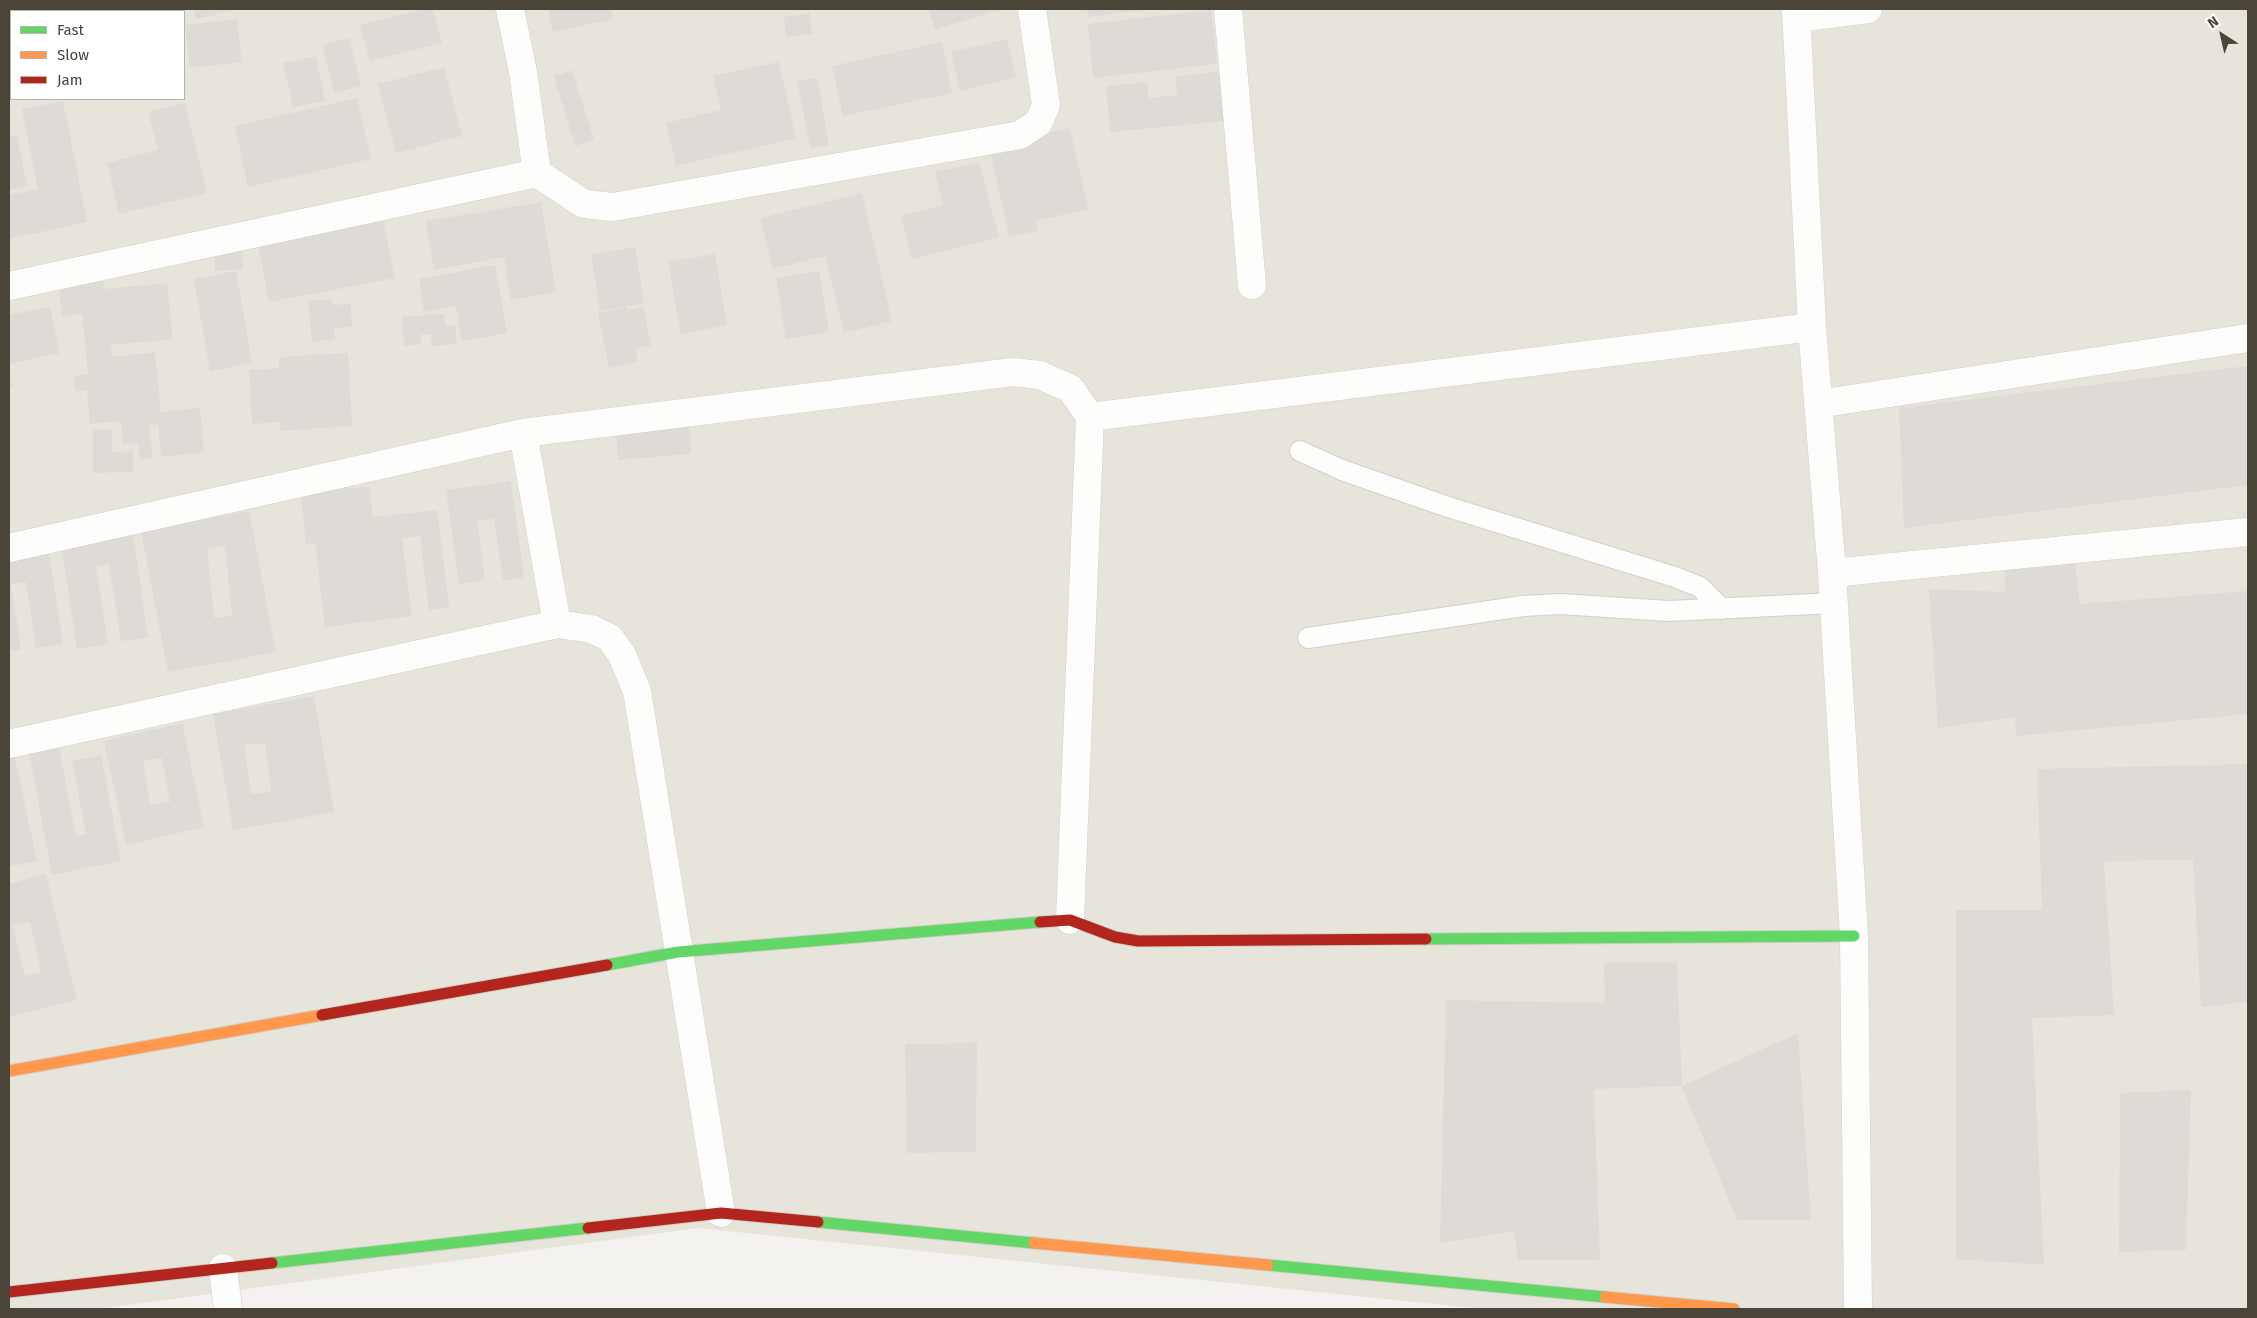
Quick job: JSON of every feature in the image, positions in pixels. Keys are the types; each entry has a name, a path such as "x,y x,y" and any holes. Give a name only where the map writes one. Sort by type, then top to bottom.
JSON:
{"street":[{"path":"510,9 523,72 537,173"},
{"path":"9,286 537,173 584,204 613,207 1020,135 1038,122 1046,105 1032,9"},
{"path":"1228,9 1252,285"},
{"path":"1858,1309 1854,936 1832,573 1812,326 1797,14 1868,9"},
{"path":"1090,417 1812,326"},
{"path":"1818,404 2248,338"},
{"path":"9,548 523,433 1013,372 1040,375 1071,389 1090,417 1070,920"},
{"path":"523,433 557,624"},
{"path":"1832,573 2248,532"},
{"path":"9,744 557,624 592,629 610,638 622,655 637,691 721,1213"},
{"path":"9,1071 678,952 1070,920 1115,937 1138,941 1854,936"},
{"path":"9,1292 721,1213 1734,1309"},
{"path":"223,1268 228,1309"}],"lane":[{"path":"1300,451 1342,470 1448,507 1675,577 1700,587 1722,609"},
{"path":"1308,638 1524,606 1560,604 1669,611 1834,603"}],"shaded area":[{"path":"9,9 2248,9 2248,1309 1482,1309 698,1228 99,1309 9,1309"}],"building":[{"path":"9,9 40,9 10,10 9,80"},
{"path":"73,9 174,9 174,10"},
{"path":"194,9 237,9 196,19"},
{"path":"425,9 433,9 442,43 370,61 360,25"},
{"path":"548,9 611,9 613,19 553,32"},
{"path":"928,9 1001,9 935,30"},
{"path":"1087,9 1144,9 1144,10 1088,17"},
{"path":"1211,10 1217,64 1093,78 1088,24"},
{"path":"810,13 812,34 786,37 784,17"},
{"path":"237,19 242,62 190,68 185,25"},
{"path":"349,38 361,86 334,93 322,45"},
{"path":"1007,39 1016,77 960,91 951,52"},
{"path":"942,42 952,93 843,116 832,66"},
{"path":"316,56 325,101 293,107 283,63"},
{"path":"779,62 796,138 676,166 666,123 721,110 713,76"},
{"path":"444,67 462,136 396,153 378,84"},
{"path":"572,70 594,140 575,146 554,76"},
{"path":"1222,71 1226,121 1110,132 1106,86 1147,82 1149,98 1177,95 1175,77"},
{"path":"817,78 829,145 810,148 797,81"},
{"path":"357,98 371,159 248,187 235,126"},
{"path":"63,101 87,222 9,239 9,195 38,189 22,109"},
{"path":"185,103 207,193 119,214 107,163 158,150 148,112"},
{"path":"1070,128 1088,209 1035,221 1038,231 1009,236 989,146"},
{"path":"17,136 27,186 9,190 9,137"},
{"path":"979,162 999,237 912,259 901,216 943,205 935,172"},
{"path":"862,193 892,321 844,333 825,256 773,269 760,218"},
{"path":"541,202 556,292 511,300 504,257 434,270 426,221"},
{"path":"382,214 395,278 269,302 257,239"},
{"path":"635,247 644,303 600,311 591,255"},
{"path":"242,250 243,269 215,271 214,252"},
{"path":"715,254 727,325 681,334 668,262"},
{"path":"495,265 507,333 462,341 456,306 424,312 419,279"},
{"path":"236,271 252,363 210,371 194,279"},
{"path":"819,271 829,332 786,339 776,278"},
{"path":"102,275 104,289 167,283 173,339 110,345 112,357 155,352 161,412 200,408 204,452 161,457 158,424 149,426 153,458 140,459 138,443 123,444 121,421 90,424 87,390 76,391 74,376 88,374 82,314 62,316 58,280"},
{"path":"332,299 332,305 351,304 352,327 334,328 335,339 312,342 308,301"},
{"path":"50,307 60,353 9,364 9,315"},
{"path":"626,307 627,310 643,307 651,346 635,349 638,361 609,368 598,313"},
{"path":"444,314 445,325 455,325 457,344 432,346 431,334 420,335 421,344 404,346 402,317"},
{"path":"348,353 352,426 280,431 280,422 252,424 249,370 279,368 279,357"},
{"path":"2248,366 2248,485 1904,528 1899,408"},
{"path":"9,372 13,388 9,389"},
{"path":"689,423 691,454 618,460 616,429"},
{"path":"112,429 112,452 133,451 133,472 93,473 93,430"},
{"path":"511,481 524,577 503,581 494,518 477,521 485,580 459,584 446,490"},
{"path":"369,486 373,517 437,510 449,607 429,610 420,536 402,538 412,616 325,627 315,543 306,544 301,494"},
{"path":"249,511 276,652 168,672 141,531","holes":["225,546 232,616 214,618 207,548"]},
{"path":"133,532 148,638 121,641 109,564 96,566 108,644 77,649 61,543"},
{"path":"48,547 63,644 36,648 26,582 11,584 21,649 9,651 9,554"},
{"path":"2074,557 2080,604 2248,591 2248,714 2016,736 2015,717 1938,728 1929,589 2005,592 2005,560"},
{"path":"314,696 334,812 233,830 213,714","holes":["265,743 271,792 251,794 244,745"]},
{"path":"182,723 204,827 126,845 104,741","holes":["162,758 170,802 150,805 143,761"]},
{"path":"58,742 76,836 86,834 72,761 101,755 121,861 52,875 28,748"},
{"path":"14,754 37,861 9,867 9,755"},
{"path":"2248,764 2248,1002 2201,1007 2193,860 2104,861 2114,1015 2032,1018 2044,1265 1956,1259 1956,910 2042,910 2037,769"},
{"path":"46,874 77,1000 9,1017 9,884","holes":["30,922 41,972 25,976 13,926"]},
{"path":"1604,963 1677,963 1682,1086 1594,1089 1600,1260 1518,1260 1514,1231 1440,1243 1446,1000 1605,1003"},
{"path":"1798,1033 1811,1220 1737,1220 1682,1086"},
{"path":"977,1043 976,1152 907,1153 905,1044"},
{"path":"2191,1090 2186,1250 2119,1252 2120,1093"}],"traffic: fast":[{"path":"607,965 678,952 1040,922"},
{"path":"1426,939 1854,936"},
{"path":"818,1222 1034,1243"},
{"path":"272,1263 588,1228"},
{"path":"1268,1265 1605,1297"}],"traffic: slow":[{"path":"9,1071 322,1015"},
{"path":"1034,1243 1268,1265"},
{"path":"1605,1297 1734,1309"}],"traffic: jam":[{"path":"1040,922 1070,920 1115,937 1138,941 1426,939"},
{"path":"322,1015 607,965"},
{"path":"588,1228 721,1213 818,1222"},
{"path":"9,1292 272,1263"}]}
